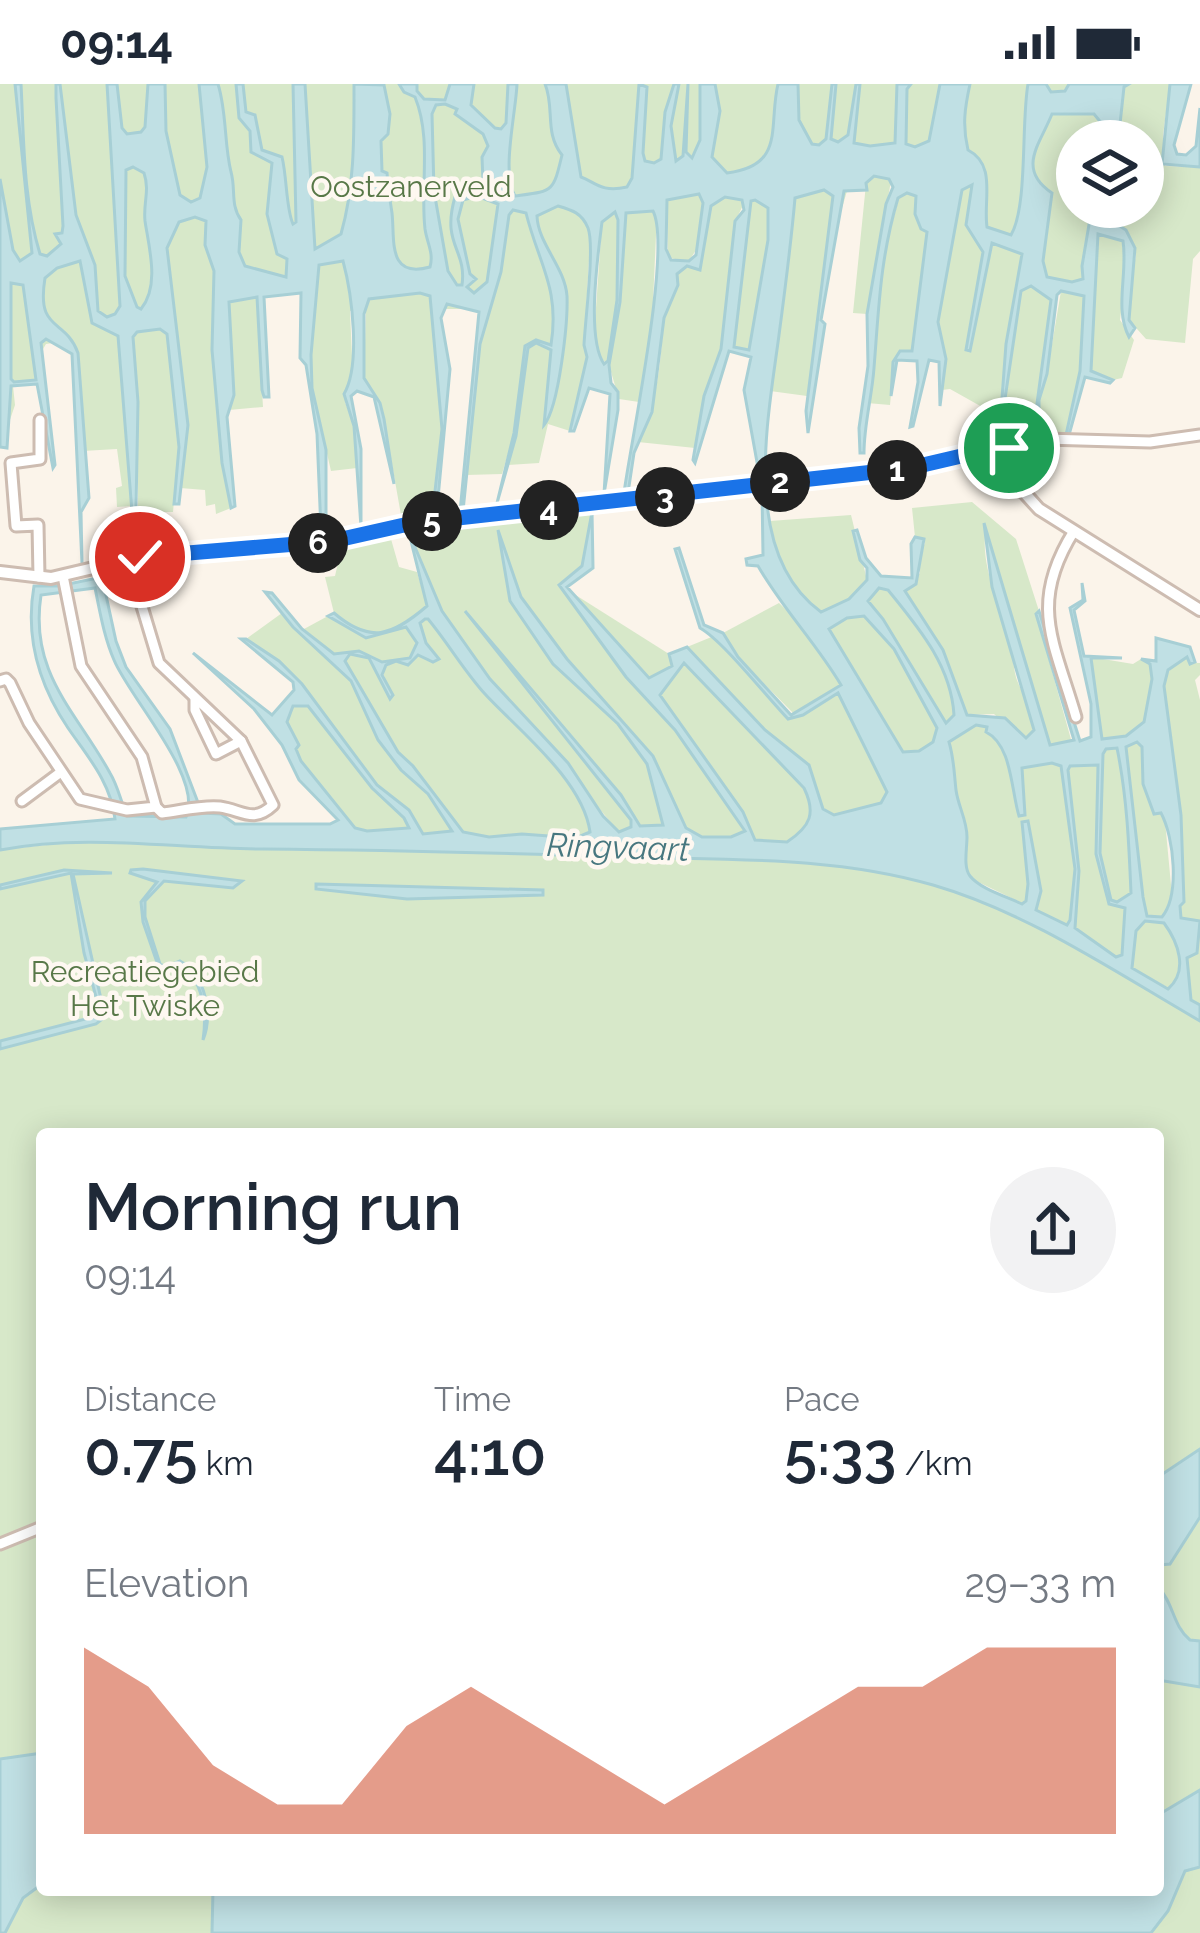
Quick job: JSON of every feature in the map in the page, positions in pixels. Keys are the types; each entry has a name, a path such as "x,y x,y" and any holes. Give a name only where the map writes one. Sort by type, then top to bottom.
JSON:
{"street":[{"path":"39,577 38,525 16,526 11,463 40,460 40,420"},
{"path":"0,572 64,584 128,560 333,541 413,523 910,468 970,454 992,457 1045,439 1150,442 1200,434"},
{"path":"992,457 1024,495 1200,610"},
{"path":"1074,531 1056,560 1046,607 1076,717"},
{"path":"64,584 81,666 142,757 156,807 162,813 224,808 259,816 273,806 241,741 158,663 128,560"},
{"path":"0,681 10,683 29,723 80,799 127,810 156,807"},
{"path":"195,699 195,710 216,754 241,741"},
{"path":"22,801 61,772"},
{"path":"0,1544 36,1529"}],"green space":[{"name":"Oostzanerveld","path":"0,84 1170,84 1164,128 1164,120 1118,120 1122,108 1096,117 1099,120 1056,120 1056,228 1089,228 1083,279 1072,282 1047,277 1043,261 1052,193 1022,185 1017,225 1011,235 987,228 983,199 973,185 983,252 971,350 992,242 1022,254 1006,344 1001,413 950,389 942,390 946,359 938,323 962,191 891,181 867,314 853,313 866,184 847,191 826,263 807,396 770,391 794,198 768,208 768,240 753,337 749,350 733,347 751,202 744,203 735,222 721,349 704,396 695,448 638,442 654,398 664,320 677,274 687,266 700,270 711,206 703,198 699,245 689,261 668,258 667,202 657,213 652,324 639,402 619,399 609,365 598,356 595,322 602,222 587,225 587,357 570,431 548,424 539,463 507,465 517,428 528,348 536,343 551,350 544,424 564,341 565,284 537,215 526,217 554,294 551,345 536,340 525,346 514,433 502,474 466,475 480,344 489,309 441,309 434,319 442,429 433,509 401,515 380,403 364,378 366,308 350,311 353,379 345,402 354,426 357,468 331,471 312,388 311,362 300,358 302,292 256,295 263,407 229,410 234,394 229,301 212,293 222,463 231,508 216,514 215,504 206,506 205,490 180,488 188,425 175,316 166,331 179,447 173,512 138,512 138,402 132,336 118,337 131,506 117,507 116,488 122,486 117,449 83,451 78,353 75,344 56,332 53,343 46,344 34,364 35,384 13,386 15,405 0,449"},
{"path":"1164,150 1165,166 1200,167 1200,251 1193,259 1185,343 1146,339 1129,320 1136,256 1122,228 1164,228"},
{"path":"907,193 916,196 927,232 915,338 912,352 894,362 890,405 867,403 873,384 881,265 899,198"},
{"path":"1098,234 1123,241 1127,264 1120,320 1134,340 1122,378 1113,380 1091,372"},
{"path":"1031,286 1051,300 1038,399 1061,291 1084,296 1080,371 1066,435 1039,436 1006,446 1002,439 1007,371 1021,291"},
{"path":"972,502 1016,539 1072,743 1050,745 986,528 988,572 1017,680 1032,716 1031,737 1019,736 994,714 966,715 943,650 904,591 920,573 919,556 925,543 915,537 912,508"},
{"path":"592,512 582,566 559,586 626,677 675,730 746,831 731,837 702,837 686,829 653,756 567,659 521,597 500,537 510,601 647,764 663,825 619,832 490,679 442,611 409,533 446,525"},
{"path":"851,515 867,580 849,599 821,612 787,571 770,521"},
{"path":"389,532 399,567 417,572 427,606 406,626 412,630 417,649 410,658 382,663 370,655 334,654 304,629 328,616 350,628 334,613 325,577 335,576 335,547"},
{"path":"879,588 888,590 911,618 940,663 954,715 988,727 1022,768 1103,754 1137,741 1165,821 1176,938 1198,922 1181,918 1181,815 1164,686 1169,671 1183,659 1188,656 1190,663 1200,663 1195,680 1200,700 1200,1005 1067,925 972,879 967,870 886,855 890,844 933,836 945,824 936,789 903,752 828,629"},
{"path":"574,594 669,654 672,666 649,679"},
{"path":"779,603 795,618 841,685 795,715 738,657 723,633"},
{"path":"282,613 351,681 378,740 428,794 454,831 423,835 409,810 377,785 302,684 246,639"},
{"path":"428,618 477,684 562,774 590,833 576,838 470,836 457,827 413,765 398,752 345,660 350,653 369,658 391,698 382,669 396,661 408,664 425,643 420,623"},
{"path":"714,636 788,719 803,715 838,692 887,792 881,803 833,815 823,809 809,765 765,730 687,647"},
{"path":"1091,657 1133,664 1141,659 1150,664 1144,722 1126,736 1102,739"},
{"path":"684,663 805,789 809,819 787,842 755,840 742,812 660,695"},
{"path":"293,706 308,706 409,828 356,828 301,761 287,722"},
{"name":"Recreatiegebied Het Twiske","path":"93,840 744,860 858,869 934,885 1004,911 1200,1021 1200,1933 0,1933 0,850"}],"water":[{"name":"Ringvaart","path":"15,84 21,84 30,212 40,254 47,256 61,244 55,234 62,233 63,226 56,98 56,84 60,84 76,215 95,265 98,311 107,317 120,306 107,84 117,84 122,128 127,134 145,127 148,84 165,84 166,131 180,195 191,202 200,198 207,167 199,84 218,84 234,203 241,220 239,252 245,266 286,277 287,259 277,254 267,214 272,163 251,152 250,131 239,118 236,84 243,84 246,112 255,115 262,150 282,157 293,224 293,84 305,84 315,249 341,234 346,216 354,84 384,85 390,114 388,134 381,141 382,171 387,173 394,245 400,262 416,269 430,267 431,262 424,213 423,129 415,97 399,84 417,84 424,99 445,100 450,84 474,84 471,105 501,129 506,123 508,84 517,84 509,158 515,196 549,188 559,167 562,155 553,138 545,84 566,84 581,177 611,189 627,187 632,178 639,84 647,87 643,153 645,161 654,163 661,159 665,112 674,84 679,84 671,126 676,161 683,156 688,84 686,152 692,158 700,140 700,84 715,84 720,111 712,157 727,173 746,169 766,153 778,84 798,84 799,120 812,144 819,145 826,139 832,84 836,84 831,139 838,142 848,135 856,84 860,84 854,143 870,146 895,143 897,84 911,84 906,144 915,147 929,141 940,84 970,84 965,132 968,150 986,174 987,227 1011,235 1020,205 1028,84 1046,84 1051,92 1065,91 1069,84 1129,84 1124,87 1120,120 1099,120 1094,114 1052,114 1034,156 1035,175 1052,193 1043,261 1047,277 1072,282 1083,279 1088,228 1123,228 1135,248 1129,320 1135,328 1129,337 1122,314 1123,241 1098,234 1091,371 1113,380 1085,377 1069,435 1080,371 1084,296 1061,291 1057,295 1039,400 1039,434 1036,411 1051,300 1031,286 1021,291 999,439 1006,344 1022,254 992,243 970,351 966,350 983,252 966,225 972,185 962,190 938,322 946,359 940,406 939,362 929,360 910,427 917,361 897,360 891,396 893,362 900,351 912,351 927,232 915,214 916,196 907,193 898,198 884,262 864,453 860,453 868,366 867,314 893,187 889,179 874,176 866,183 867,190 844,191 821,320 825,324 808,433 806,411 833,196 824,190 795,198 766,444 766,483 769,521 779,556 795,587 821,612 849,599 867,580 853,531 857,530 866,558 881,576 912,578 911,544 915,537 924,539 916,584 905,591 943,650 967,715 1005,718 1026,738 1034,730 992,587 984,523 1050,745 1074,740 1036,614 1039,611 1080,741 1091,737 1091,704 1070,608 1083,600 1082,583 1085,601 1074,610 1084,656 1122,658 1091,658 1102,739 1126,736 1144,722 1152,679 1150,664 1141,659 1156,661 1156,638 1190,647 1195,662 1190,664 1187,657 1168,670 1164,686 1181,815 1181,918 1200,921 1197,953 1187,958 1191,1000 1200,1005 1200,1021 1003,911 933,885 857,869 743,860 99,842 0,850 0,829 115,819 104,782 49,695 31,624 34,586 102,577 126,667 170,729 202,813 221,814 235,824 330,824 338,820 299,780 282,745 254,709 193,653 272,715 294,690 293,682 241,639 246,639 302,684 377,785 409,810 423,834 452,831 428,794 378,740 351,681 293,627 265,592 272,593 302,629 334,654 359,651 382,662 410,658 417,643 406,627 366,638 328,616 334,613 359,629 381,632 403,624 427,606 409,533 442,611 490,679 568,763 603,816 619,832 631,827 631,820 465,611 621,795 640,826 663,825 647,764 618,724 553,664 510,601 498,530 521,597 567,659 653,756 686,828 702,837 731,837 745,831 675,730 626,677 559,585 582,566 592,512 593,568 567,587 649,678 672,666 669,654 687,647 765,730 809,765 823,809 834,815 881,803 887,792 838,693 788,719 700,628 675,549 679,548 704,625 723,633 738,657 791,715 841,685 758,566 747,565 746,559 763,555 762,490 744,390 751,357 729,351 695,463 693,460 704,396 721,349 735,221 744,210 742,200 725,197 711,206 700,270 687,266 677,274 678,285 664,318 652,412 634,453 628,493 624,493 654,303 657,232 653,211 626,213 620,302 609,365 618,410 604,494 610,394 589,388 574,431 570,431 587,357 590,237 580,216 558,206 537,216 567,296 562,364 544,425 551,350 536,343 528,348 516,436 497,503 514,433 525,346 536,340 551,345 553,325 550,292 526,213 513,210 509,215 501,272 480,344 460,512 479,312 447,304 441,318 450,369 437,509 433,509 442,429 430,296 369,299 364,314 364,378 380,403 394,484 374,397 357,391 351,396 361,449 361,527 354,426 344,394 354,348 349,292 343,261 319,265 311,355 312,388 326,450 326,531 321,531 317,434 306,365 300,358 301,293 264,297 269,397 262,390 257,297 229,302 234,395 227,417 235,506 231,508 212,350 214,271 205,245 206,221 195,217 179,222 167,248 188,425 179,504 174,504 179,447 167,334 160,329 137,332 133,337 138,402 136,508 132,512 118,336 92,323 80,261 57,268 45,278 43,296 48,316 78,353 89,498 81,512 82,563 72,354 46,339 41,343 53,468 37,384 11,386 7,448 0,447 0,179 13,250 20,261 32,253","holes":["436,105 457,109 455,114 483,134 488,146 482,157 483,181 455,197 451,213 462,285 448,271 434,191 432,114","133,167 146,179 145,221 152,266 150,289 141,309 125,276 126,170","699,194 703,203 696,255 689,261 671,260 666,249 667,200","477,196 498,204 487,282 474,293 467,287 476,279 470,274 458,219 463,200","755,200 768,208 768,240 749,350 734,347 751,201","615,212 617,300 604,364 594,316 602,222","11,283 23,285 36,380 11,379","95,588 114,660 184,781 189,801 186,817 127,816 113,778 58,690 42,647 41,595","879,588 888,590 940,663 954,715 946,723 868,601","864,616 894,649 937,728 933,742 919,751 903,752 829,629 847,618","425,619 485,694 562,775 585,813 590,832 576,838 489,837 463,832 398,752 345,661 350,654 369,658 390,699 393,695 382,675 386,665 396,661 408,665 418,655 433,662 439,659 426,643 420,623","684,663 804,788 810,812 806,824 787,842 755,840 743,812 660,695","293,706 308,706 409,828 355,828 296,749 299,745 287,722","976,725 987,727 1006,757 1019,816 1025,815 1022,768 1061,766 1075,869 1067,925 1036,910 1041,891 1028,821 1022,822 1026,901 1022,904 995,892 970,876 967,831 949,742","1137,742 1142,747 1143,784 1154,814 1161,813 1166,823 1173,866 1171,895 1162,917 1147,916 1126,747","1117,748 1125,803 1131,893 1117,902 1111,900 1100,853 1103,754","1098,765 1096,854 1109,904 1125,908 1122,955 1116,957 1075,928 1079,871 1068,770 1070,766","1145,921 1164,923 1179,956 1178,974 1168,989 1132,968 1136,931"]},
{"path":"1170,84 1191,84 1174,145 1177,154 1186,155 1196,146 1200,108 1200,167 1164,164"},
{"path":"143,869 242,881 233,888 164,881 145,901 145,917 160,964 166,967 180,961 201,986 207,1008 203,1040 204,1009 194,979 180,965 167,971 159,968 143,922 141,902 157,882 130,873"},
{"path":"64,870 112,873 73,874 105,1017 96,1024 0,1049 0,1041 101,1015 84,953 71,873 0,889 0,885"},
{"path":"316,884 543,890 543,895 407,899 316,889"},
{"path":"1200,1449 1200,1517 1170,1564 1164,1564 1164,1473"},
{"path":"1164,1596 1184,1634 1200,1641 1200,1687 1164,1681"},
{"path":"36,1754 36,1888 23,1898 5,1933 0,1933 0,1759"},
{"path":"1200,1790 1200,1867 1185,1871 1168,1911 1151,1933 212,1933 213,1896 1164,1896 1164,1811"}],"route":[{"path":"140,557 333,541 413,523 931,466 970,454 992,457 1009,448"}]}
